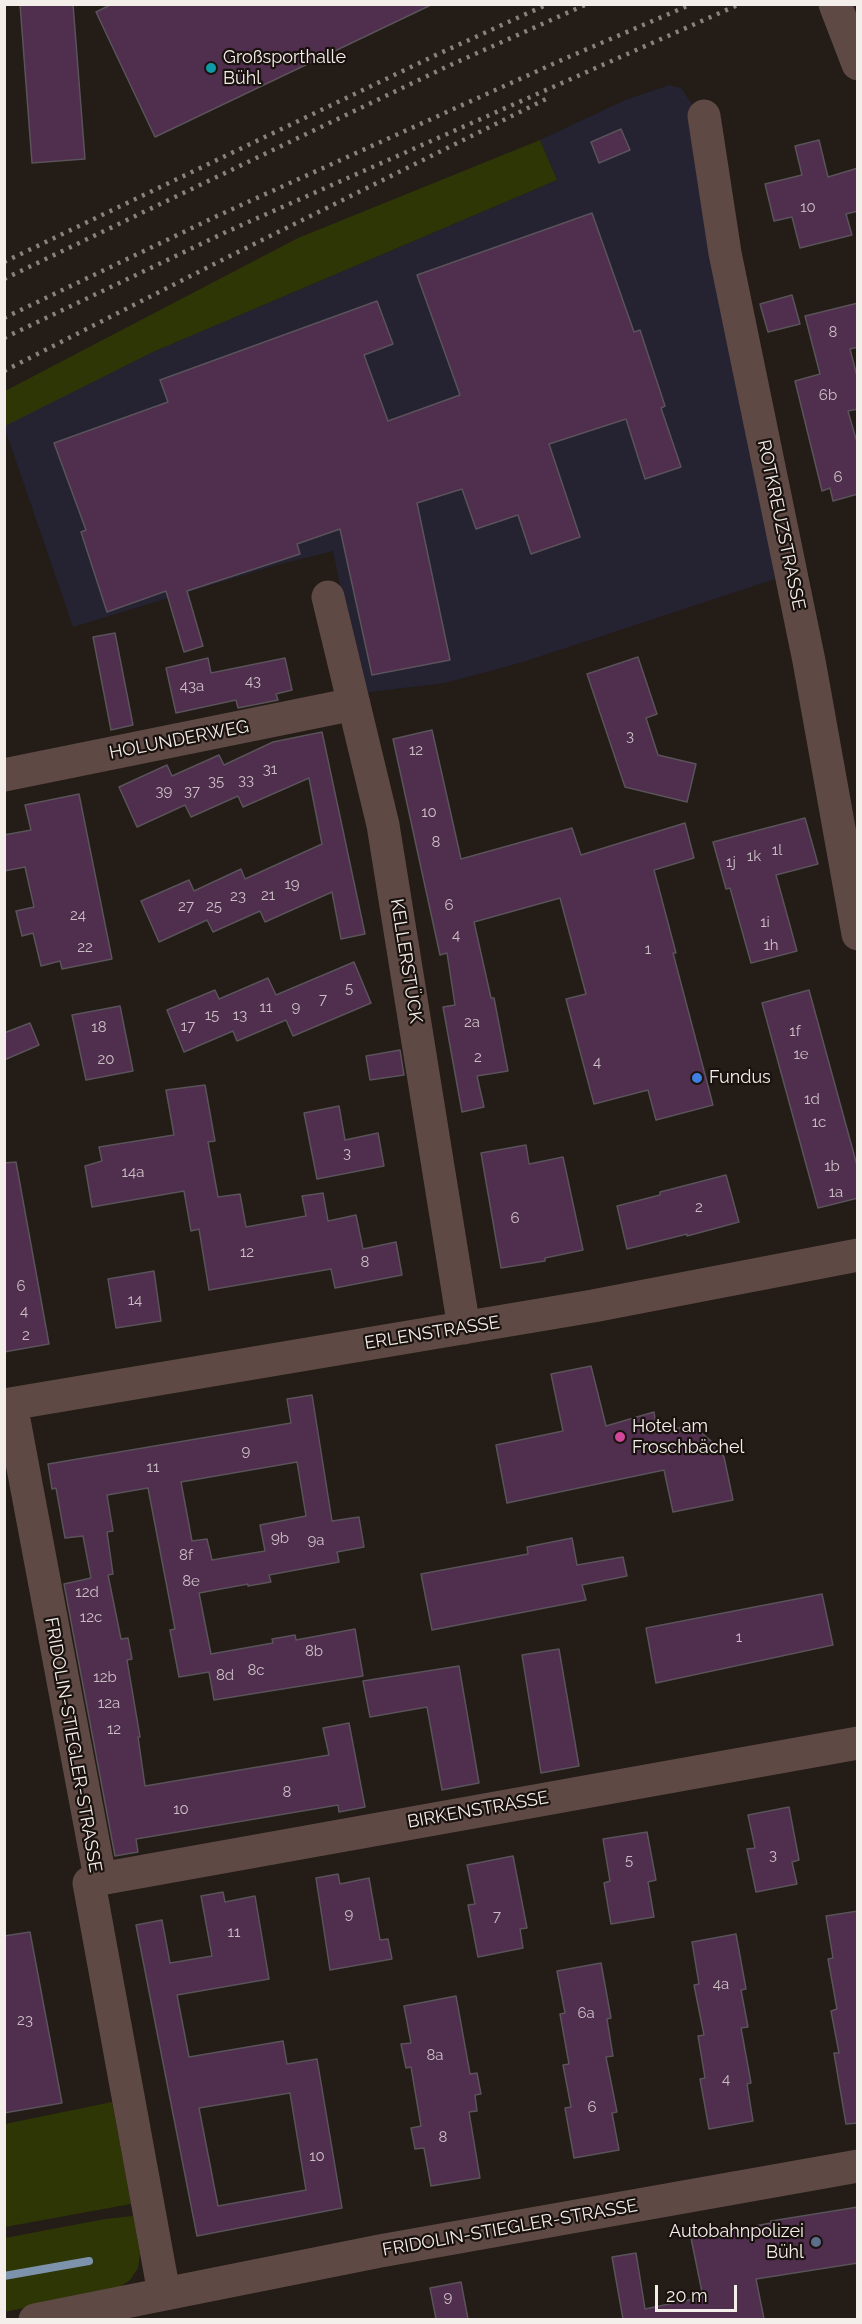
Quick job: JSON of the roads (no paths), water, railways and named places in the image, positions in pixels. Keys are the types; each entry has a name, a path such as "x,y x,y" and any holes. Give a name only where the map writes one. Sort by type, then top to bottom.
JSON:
{"street":[{"path":"835,4 858,64"},
{"name":"ROTKREUZSTRASSE","path":"704,116 725,253 809,661 858,934"},
{"name":"KELLERSTÜCK","path":"328,597 383,825 464,1328"},
{"name":"HOLUNDERWEG","path":"4,775 354,705"},
{"name":"ERLENSTRASSE","path":"8,1404 612,1303 858,1254"},
{"name":"FRIDOLIN-STIEGLER-STRASSE","path":"8,1404 100,1879 89,1883 164,2294"},
{"name":"BIRKENSTRASSE","path":"100,1879 858,1743"},
{"name":"FRIDOLIN-STIEGLER-STRASSE","path":"35,2319 380,2251 858,2166"}],"waterway":[{"path":"4,2276 89,2261"}],"railway":[{"path":"4,262 436,55 548,4"},
{"path":"4,279 446,67 587,4"},
{"path":"4,318 217,216 564,59 692,4"},
{"path":"4,338 226,232 740,4"},
{"path":"4,371 546,99"}],"place":[{"name":"Großsporthalle Bühl","path":"211,68"},
{"name":"Fundus","path":"697,1078"},
{"name":"Hotel am Froschbächel","path":"620,1437"},
{"name":"Autobahnpolizei Bühl","path":"816,2242"}]}
